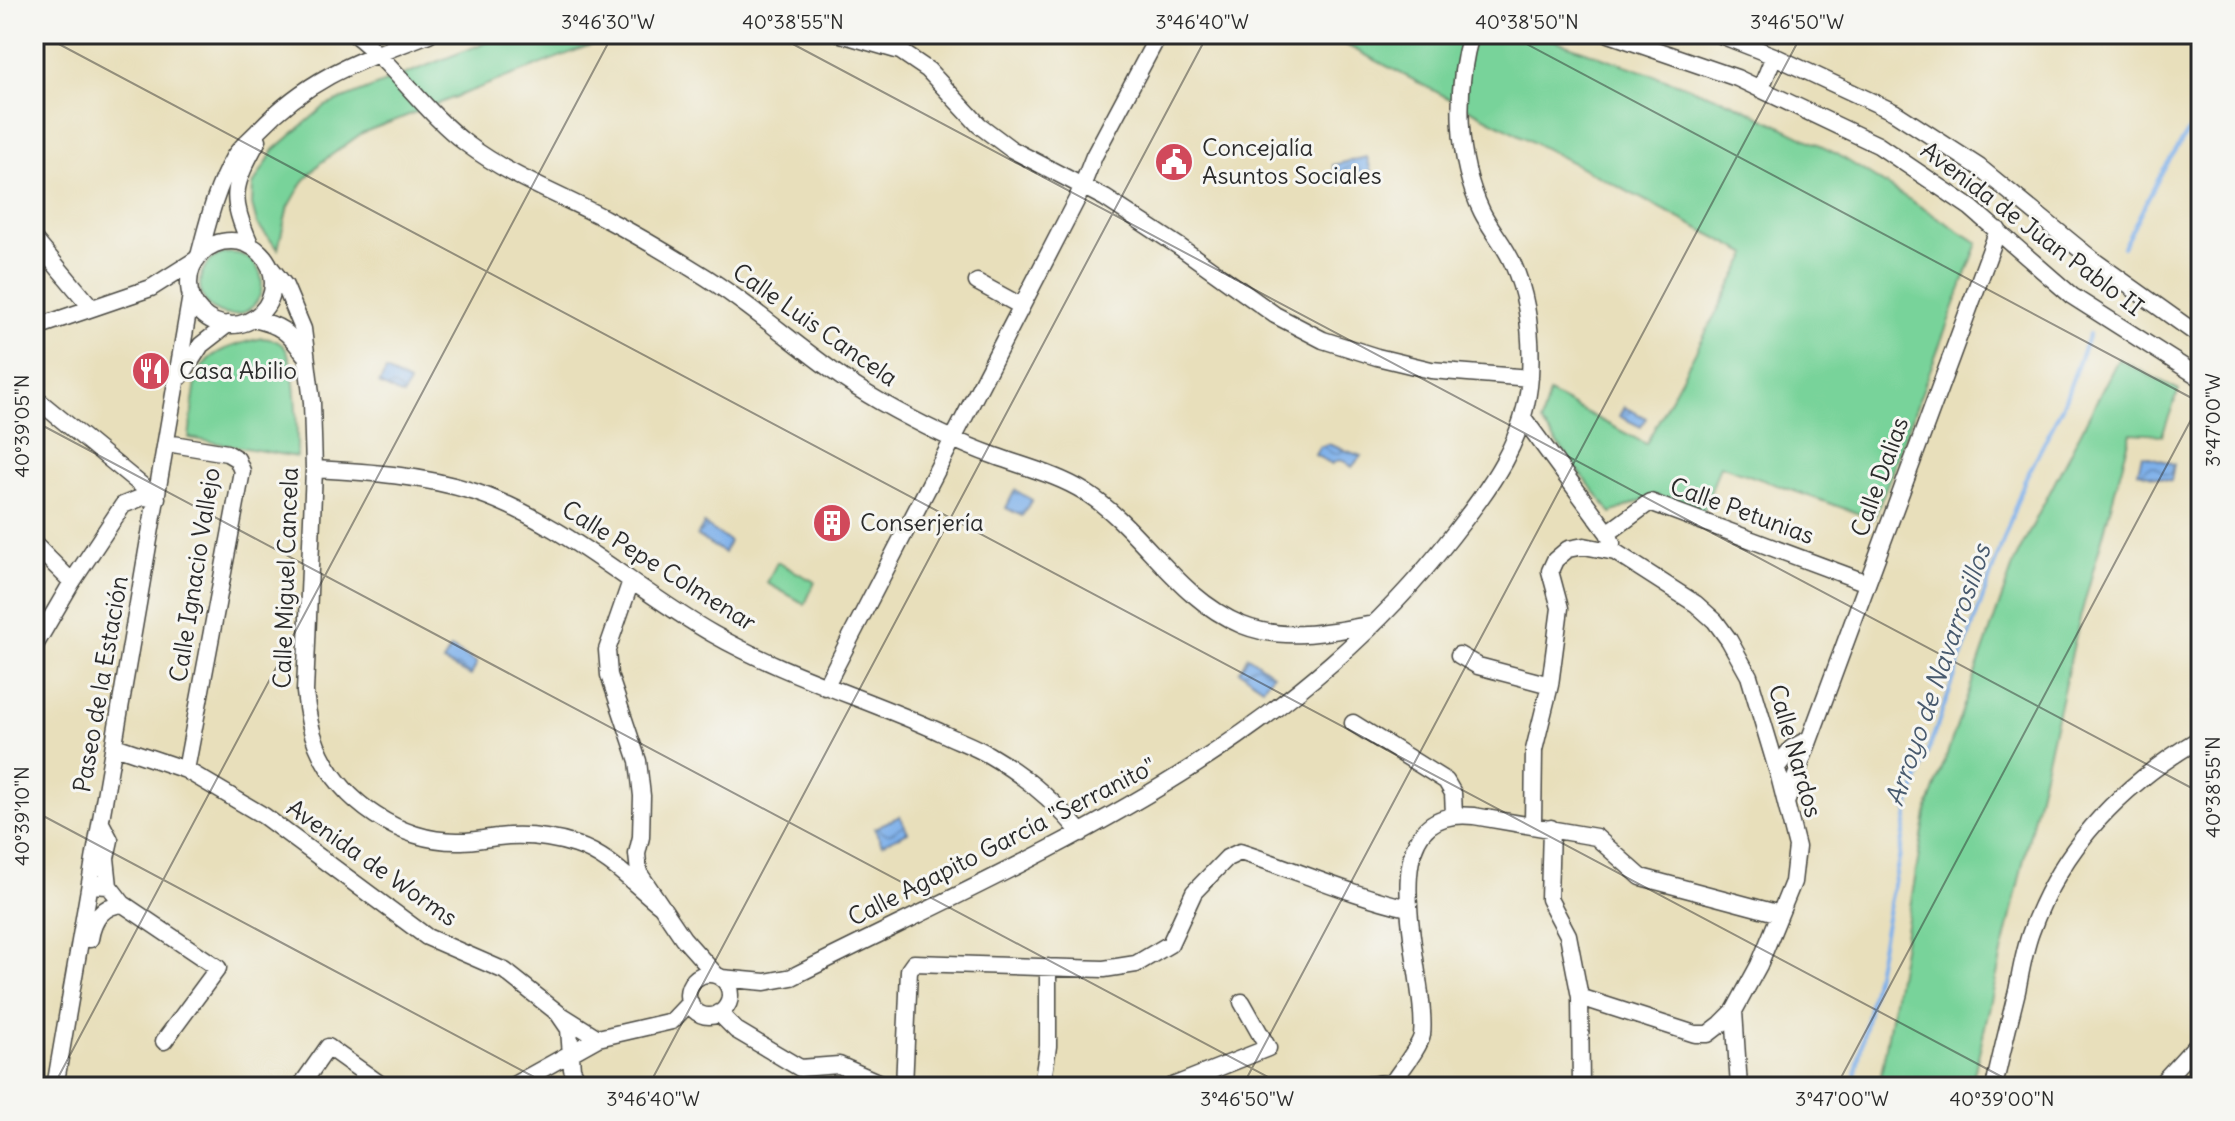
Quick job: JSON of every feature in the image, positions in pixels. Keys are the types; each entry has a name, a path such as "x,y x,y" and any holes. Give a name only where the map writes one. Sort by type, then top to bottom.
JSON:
{"street":[{"name":"Calle Luis Cancela","path":"354,34 379,53 432,112 467,145 707,277 839,377 881,402 952,439 1047,473 1084,491 1111,512 1181,585 1221,615 1264,632 1287,634 1325,633 1376,623"},
{"path":"307,358 292,335 274,324 253,319 228,324 209,318 195,304 191,293 192,269 212,206 235,155 293,97 334,71 429,34"},
{"path":"841,34 900,51 928,70 979,125 1011,149 1082,186 1180,247 1275,315 1323,340 1431,370 1530,378"},
{"path":"825,687 1159,34"},
{"name":"Calle Agapito García \"Serranito\"","path":"724,1007 745,989 792,977 1081,833 1167,785 1235,740 1291,699 1376,623 1431,563 1478,502 1512,449 1524,419 1530,378 1530,344 1526,310 1513,264 1481,210 1464,161 1461,115 1465,55 1471,34"},
{"name":"Avenida de Juan Pablo II","path":"1609,34 1761,88 1878,145 1971,208 2072,296 2201,378"},
{"name":"Avenida de Juan Pablo II","path":"1718,34 1774,56 1894,112 1979,167 2093,260 2201,337"},
{"path":"1761,88 1774,56"},
{"path":"251,246 237,215 235,190 268,121"},
{"name":"Calle Dalias","path":"1786,803 1998,230"},
{"path":"34,239 91,307"},
{"path":"34,328 151,288 214,245 235,241 251,246 270,267 273,291 269,302 253,319"},
{"name":"Calle Miguel Cancela","path":"270,267 285,286 303,329 307,358 314,469 305,692 317,747 329,768 361,805 382,820 414,834 462,841 522,836 578,846 612,863 660,905"},
{"path":"977,282 1021,306"},
{"path":"151,288 191,293"},
{"name":"Paseo de la Estación","path":"55,1087 191,293"},
{"name":"Paseo de la Estación","path":"177,384 201,345 228,324"},
{"path":"34,397 157,498"},
{"path":"1524,419 1608,533 1615,552"},
{"name":"Calle Ignacio Vallejo","path":"167,443 227,453 237,459 242,471 186,770"},
{"path":"1512,449 1534,446 1546,449"},
{"name":"Calle Pepe Colmenar","path":"314,469 387,473 429,480 473,491 542,522 713,634 825,687 890,710 989,755 1054,802 1081,833"},
{"path":"34,647 39,628 123,505 143,497 157,498"},
{"name":"Calle Petunias","path":"1608,533 1650,502 1867,583"},
{"path":"34,544 72,582"},
{"path":"1533,824 1534,750 1550,685 1560,608 1550,571 1555,560 1568,549 1584,546 1615,552"},
{"name":"Calle Nardos","path":"1580,997 1695,1034 1708,1034 1734,1011 1759,965 1797,865 1797,847 1770,743 1749,676 1729,640 1715,621 1696,604 1615,552"},
{"path":"612,863 637,854 641,837 642,796 638,761 613,691 607,650 631,581"},
{"path":"1325,633 1337,641 1341,656"},
{"path":"1459,655 1478,666 1550,685"},
{"path":"1353,723 1446,781 1453,793 1454,814"},
{"path":"1994,1087 2028,940 2062,865 2105,810 2135,782 2201,738"},
{"path":"1778,771 1792,748 1807,740"},
{"path":"1770,743 1792,748"},
{"name":"Avenida de Worms","path":"115,746 186,770 264,816 427,937 505,971 558,1013 598,1038"},
{"path":"1778,771 1798,768"},
{"path":"1354,1087 1393,1082 1422,1038 1408,908 1409,858 1416,841 1431,825 1454,814 1533,824 1596,837 1641,877 1780,914"},
{"path":"101,823 110,840 106,858 109,886 118,904"},
{"path":"1551,828 1549,899 1568,935 1580,997 1581,1087"},
{"path":"904,1087 909,970 914,963 1104,969 1136,964 1170,944 1194,892 1227,858 1240,852 1379,901 1408,908"},
{"name":"Calle Miguel Cancela","path":"637,854 639,873 660,905 683,938 718,976"},
{"path":"90,885 109,886"},
{"path":"90,885 218,968 164,1041"},
{"path":"73,981 86,965 93,924 102,911 118,904"},
{"name":"Calle Miguel Cancela","path":"683,938 691,966 690,995"},
{"path":"1042,1087 1048,1046 1048,967"},
{"path":"510,1087 598,1038 672,1021 700,976 718,976 729,988 724,1007 736,1030 800,1068 839,1065 889,1087"},
{"name":"Calle Agapito García \"Serranito\"","path":"718,976 765,982"},
{"path":"690,995 702,1014 724,1007"},
{"path":"1170,1087 1268,1048 1242,1002"},
{"path":"1734,1011 1739,1087"},
{"path":"558,1013 569,1029 572,1069 581,1087"},
{"path":"2158,1087 2201,1040"},
{"path":"300,1087 328,1047 384,1087"}],"green space":[{"path":"507,34 619,34 362,133 319,164 303,182 287,210 278,249 257,224 252,205 253,185 274,150 325,106"},
{"path":"1325,34 1537,34 1733,103 1837,154 1978,243 1874,519 1720,465 1703,514 1655,495 1611,513 1541,422 1549,393 1646,444 1748,254"},
{"path":"225,253 237,253 253,262 260,272 260,296 253,306 237,315 225,315 205,301 200,290 200,278 214,258"},
{"path":"262,338 280,343 289,357 296,400 297,457 189,438 201,369 221,351"},
{"path":"2118,359 2179,390 2162,435 2131,433 2080,618 1971,1087 1879,1087 1926,814 2015,560"},
{"path":"777,562 815,582 805,604 767,583"}],"water":[{"path":"1367,157 1372,175 1336,183 1333,165"},
{"path":"386,371 409,383 403,396 379,384"},
{"path":"1624,407 1646,418 1641,427 1619,416"},
{"path":"1328,444 1361,456 1352,467 1340,460 1332,464 1315,455 1319,447"},
{"path":"2142,455 2174,464 2171,481 2138,472"},
{"path":"1015,490 1032,500 1022,516 1006,508"},
{"path":"704,524 729,541 724,553 697,536"},
{"path":"451,648 477,663 471,676 443,662"},
{"path":"1248,656 1273,674 1263,687 1239,671"},
{"path":"900,816 908,832 882,844 874,828"}],"waterway":[{"name":"Arroyo de Navarrosillos","path":"2123,247 2163,170 2201,112"},
{"name":"Arroyo de Navarrosillos","path":"1853,1087 1911,799 2024,482 2063,405 2089,334"}],"place":[{"name":"Concejalía Asuntos Sociales","path":"1174,162"},
{"name":"Casa Abilio","path":"151,371"},
{"name":"Conserjería","path":"832,523"}]}
